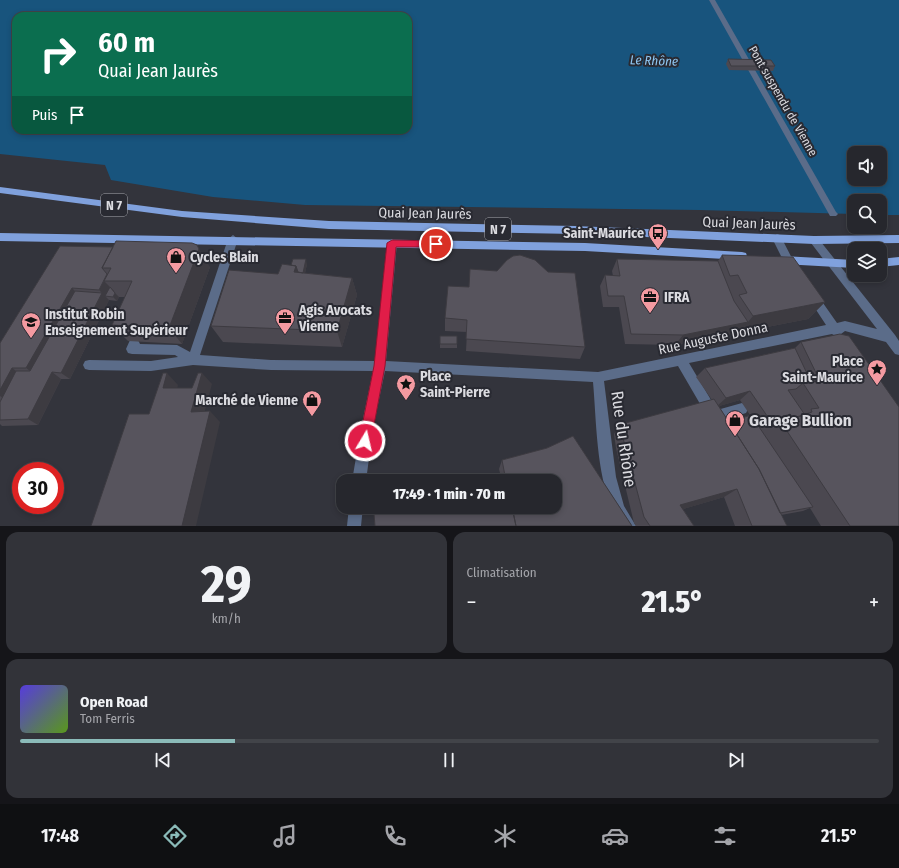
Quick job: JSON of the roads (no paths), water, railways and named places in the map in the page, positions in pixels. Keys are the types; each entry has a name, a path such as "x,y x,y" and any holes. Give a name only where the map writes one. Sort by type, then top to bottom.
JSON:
{"main road":[{"name":"Quai Jean Jaurès","path":"0,190 182,214 329,225 575,230 814,240 899,239"},
{"name":"N 7","path":"0,237 233,239 585,247 748,257"},
{"path":"776,259 847,264"},
{"path":"887,262 899,261"}],"street":[{"name":"Pont suspendu de Vienne","path":"712,0 833,214"},
{"path":"777,238 797,276"},
{"path":"193,360 233,239"},
{"path":"814,240 899,350"},
{"path":"361,474 367,428 380,366 392,243"},
{"path":"806,289 844,341"},
{"path":"834,328 845,326 890,338"},
{"name":"Rue Auguste Donna","path":"598,377 834,328"},
{"path":"134,344 132,349 177,350 193,360"},
{"path":"89,365 151,366 193,360 271,365 380,366 598,377"},
{"path":"681,360 714,417 742,409"},
{"name":"Rue du Rhône","path":"598,377 609,477 618,509 629,526"},
{"path":"354,526 355,514"}],"water":[{"name":"Le Rhône","path":"0,0 899,0 899,215 887,215 887,194 847,194 847,214 700,210 305,205 213,197 111,180 105,165 0,154"}],"place":[{"name":"Saint-Maurice","path":"658,250"},
{"name":"Cycles Blain","path":"176,274"},
{"name":"IFRA","path":"650,314"},
{"name":"Agis Avocats Vienne","path":"285,335"},
{"name":"Institut Robin Enseignement Supérieur","path":"31,339"},
{"name":"Place Saint-Maurice","path":"877,386"},
{"name":"Place Saint-Pierre","path":"406,401"},
{"name":"Marché de Vienne","path":"312,417"},
{"name":"Garage Bullion","path":"735,437"}]}
